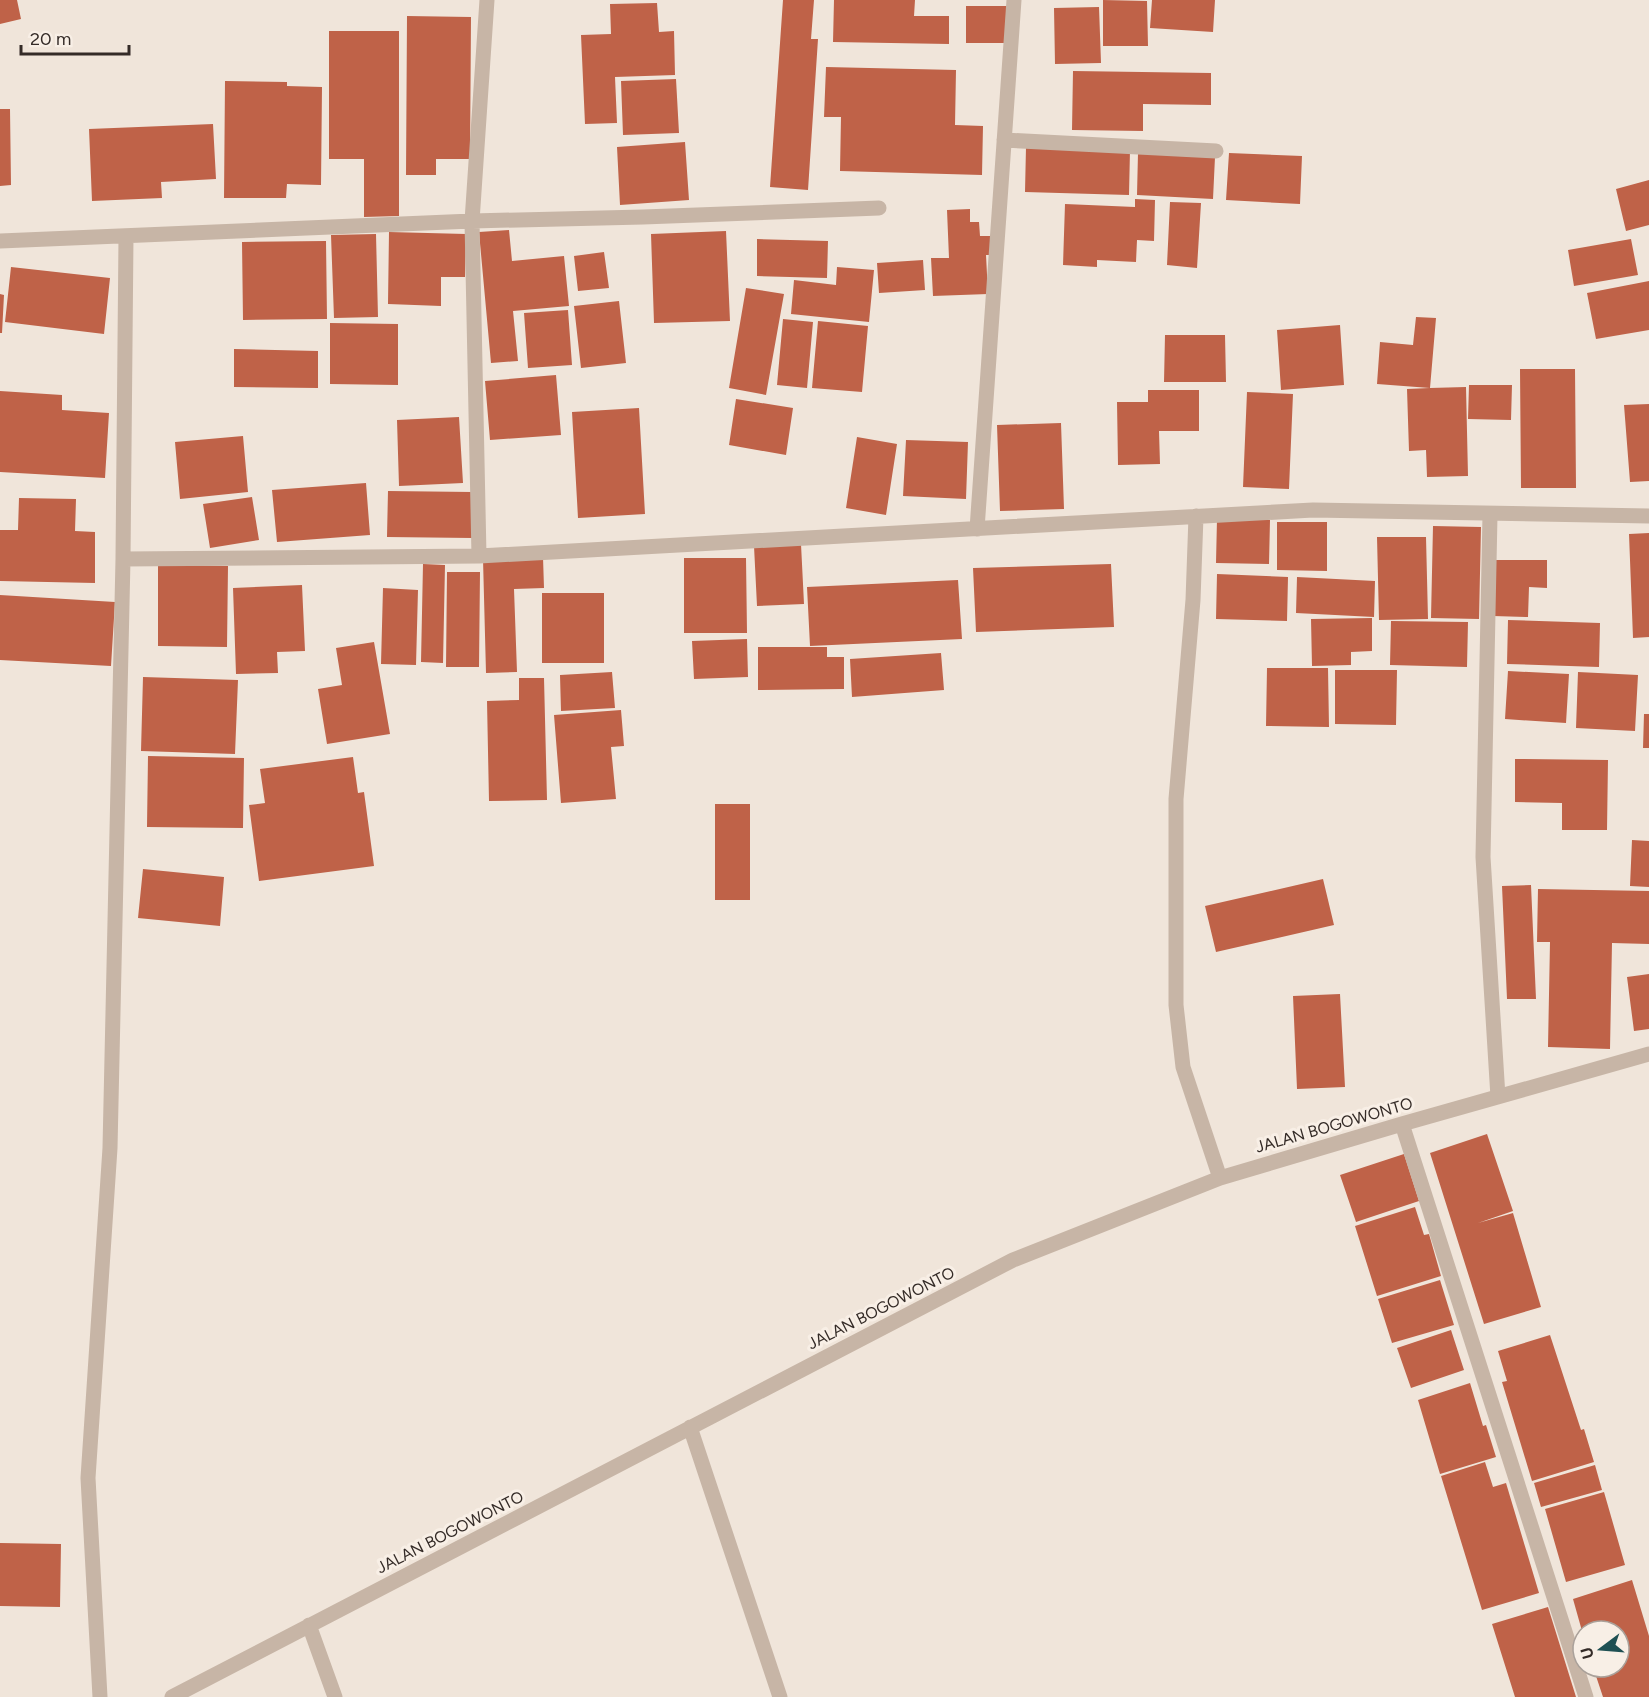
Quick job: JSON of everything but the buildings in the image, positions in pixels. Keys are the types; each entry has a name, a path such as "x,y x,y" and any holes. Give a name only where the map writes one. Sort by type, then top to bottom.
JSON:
{"street":[{"path":"479,556 472,221 487,0"},
{"path":"977,529 1014,0"},
{"path":"1004,141 1216,151"},
{"path":"0,242 472,221 643,218 879,208"},
{"path":"100,1697 88,1478 110,1148 123,559 126,236"},
{"path":"123,559 479,556 1313,510 1649,516"},
{"path":"1490,514 1482,856 1498,1097"},
{"path":"1196,516 1193,600 1176,799 1176,1005 1183,1067 1220,1178"},
{"name":"JALAN BOGOWONTO","path":"172,1697 1012,1260 1220,1178 1649,1054"},
{"path":"1402,1124 1586,1697"},
{"path":"690,1427 780,1697"},
{"path":"309,1625 335,1697"}]}
